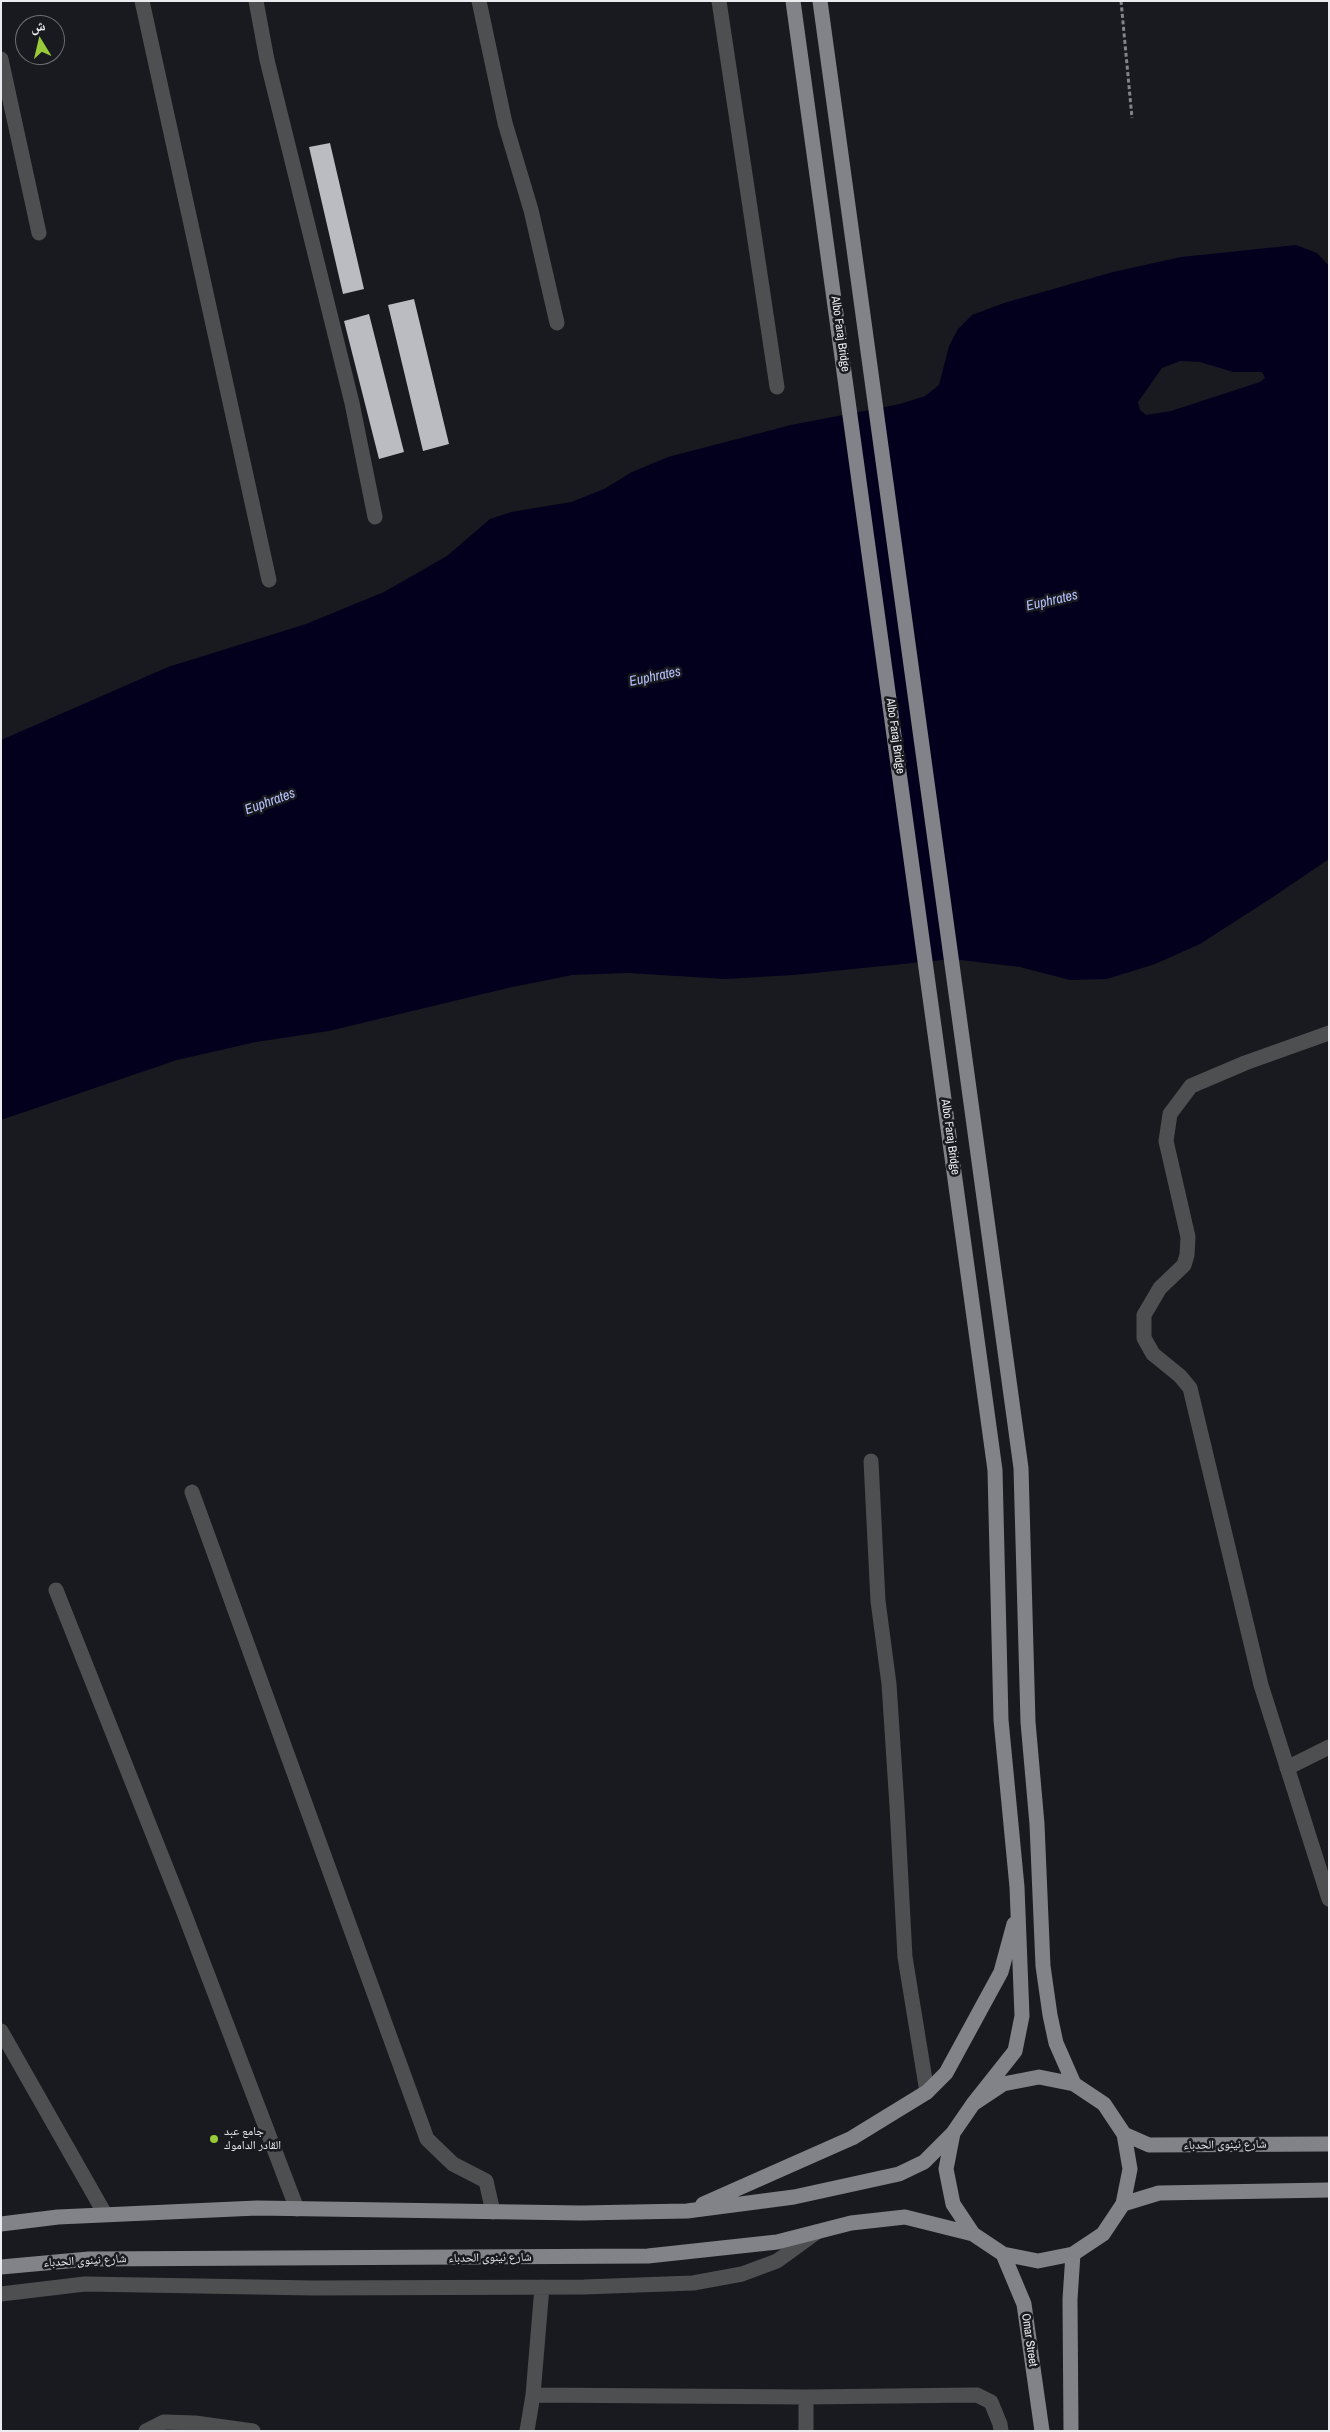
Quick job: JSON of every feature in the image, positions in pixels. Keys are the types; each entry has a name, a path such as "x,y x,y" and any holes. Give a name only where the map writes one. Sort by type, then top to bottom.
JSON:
{"main road":[{"name":"Albo Faraj Bridge","path":"794,1 995,1470 1001,1720 1018,1908 1022,2016 1015,2051 973,2104 954,2133"},
{"name":"Albo Faraj Bridge","path":"820,1 1021,1468 1028,1722 1037,1824 1043,1966 1056,2043 1074,2084"},
{"path":"686,2211 852,2138 927,2092 946,2073 1001,1972 1018,1908"},
{"path":"954,2133 946,2168 953,2204 973,2234 1003,2254 1038,2261 1073,2254 1103,2234 1123,2204 1130,2169 1124,2134 1104,2104 1074,2084 1039,2077 1021,2080 1004,2084 973,2104"},
{"path":"1,2224 105,2214 257,2208 493,2212 686,2211 794,2197 899,2174 924,2162 954,2133"},
{"name":"شارع نينوى الحدباء","path":"1124,2134 1149,2145 1329,2144"},
{"path":"1123,2204 1159,2194 1329,2190"},
{"name":"شارع نينوى الحدباء","path":"1,2267 89,2259 648,2256 777,2242 851,2223 905,2217 973,2234"},
{"name":"Omar Street","path":"1003,2254 1024,2304 1042,2431"},
{"path":"1071,2431 1070,2299 1073,2254"}],"street":[{"path":"142,1 269,580"},
{"path":"256,1 266,60 352,403 375,516"},
{"path":"479,1 505,123 531,210 557,323"},
{"path":"719,1 777,386"},
{"path":"1,59 39,233"},
{"path":"1329,1033 1245,1063 1192,1086 1170,1114 1166,1141 1188,1237 1187,1255 1184,1265 1160,1288 1144,1315 1144,1338 1153,1354 1180,1376 1190,1388 1261,1685 1329,1899"},
{"path":"871,1461 878,1601 889,1684 896,1778 905,1957 927,2092"},
{"path":"192,1492 427,2139 453,2164 486,2181 493,2212"},
{"path":"56,1590 183,1910 297,2209"},
{"path":"1287,1768 1329,1747"},
{"path":"1,2031 105,2214"},
{"path":"1,2294 85,2284 313,2288 542,2287 693,2283 742,2274 777,2261 818,2232"},
{"path":"527,2431 533,2395 542,2287"},
{"path":"533,2395 806,2398 976,2395 991,2402 1001,2431"},
{"path":"806,2398 806,2431"},
{"path":"146,2431 164,2422 195,2423 253,2431"}],"path":[{"path":"1121,1 1132,118"}],"water":[{"name":"Euphrates","path":"1296,245 1317,253 1329,266 1329,859 1200,944 1155,964 1107,979 1070,980 1020,967 952,959 794,975 725,979 628,973 572,975 508,988 329,1031 256,1042 177,1060 1,1120 1,740 168,667 306,624 384,592 447,556 490,519 511,512 571,502 604,489 632,472 668,457 791,425 900,404 925,396 939,385 949,346 958,329 972,315 1004,303 1113,272 1181,257","holes":["1180,361 1200,362 1233,372 1262,372 1265,378 1260,382 1171,411 1146,415 1140,410 1138,402 1162,368"]}],"building":[{"path":"330,143 364,289 343,294 309,147"},
{"path":"414,299 449,444 423,451 388,305"},
{"path":"369,314 404,452 379,459 344,321"}],"place":[{"name":"جامع عبد القادر الداموك","path":"214,2139"}]}
